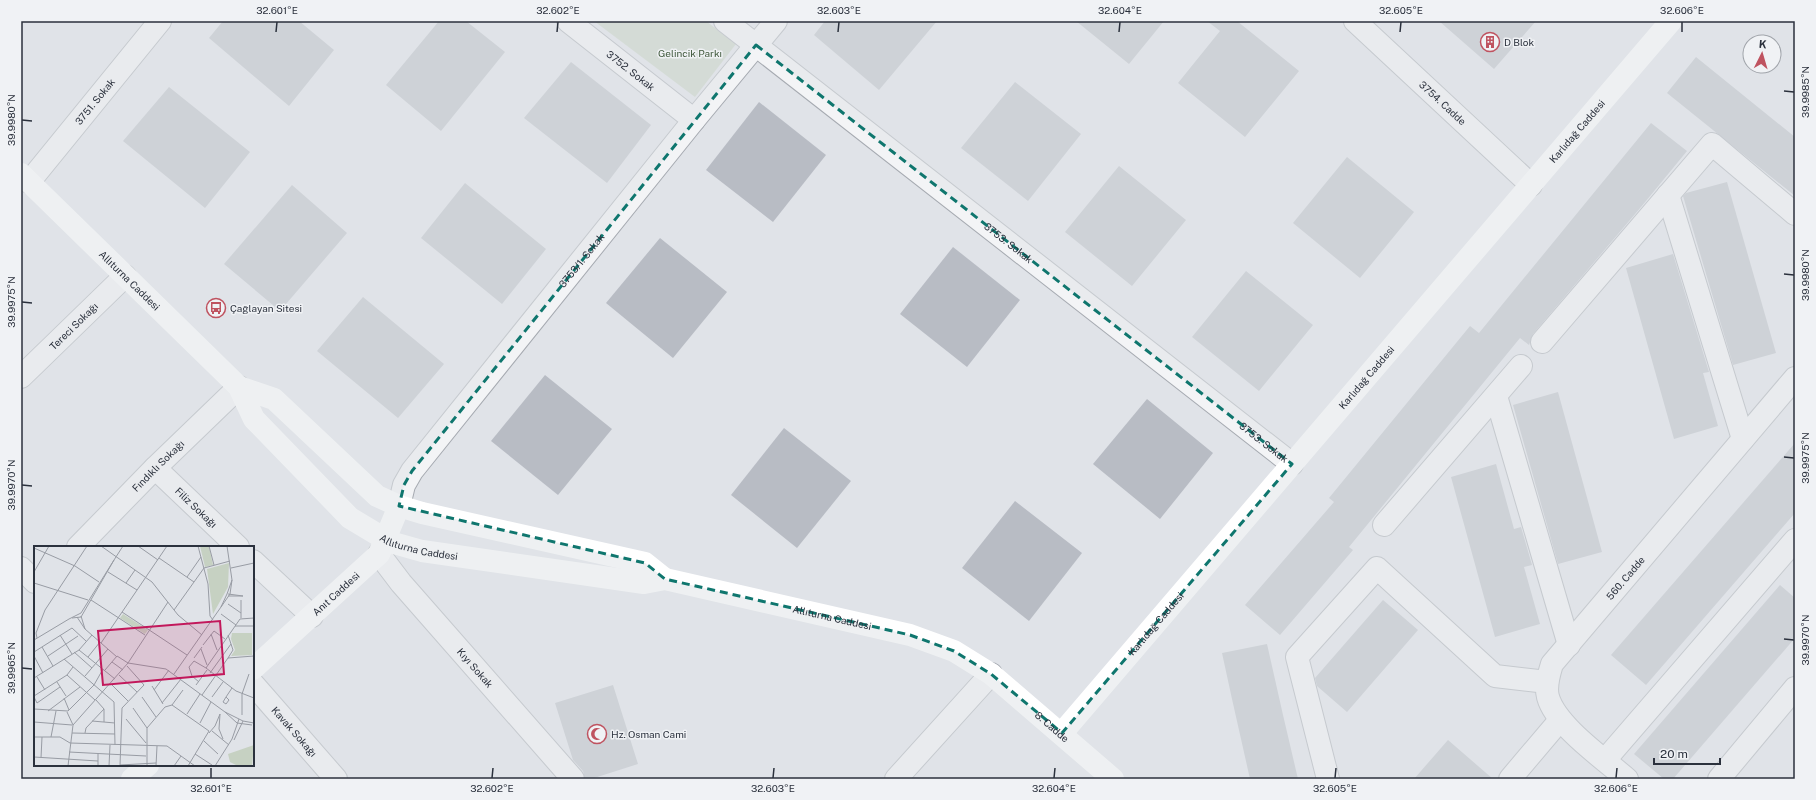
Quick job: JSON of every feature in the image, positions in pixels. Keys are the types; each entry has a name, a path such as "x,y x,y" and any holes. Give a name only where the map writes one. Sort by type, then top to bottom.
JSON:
{"main road":[{"name":"Karlıdağ Caddesi","path":"1062,733 1671,21"},
{"name":"Allıturna Caddesi","path":"25,178 239,387 254,419 259,425 350,518 382,547 422,551 644,583 666,579 910,635 954,651 991,674"},
{"name":"Allıturna Caddesi","path":"239,387 274,399 377,496 399,506 422,513 646,563 666,579"},
{"name":"Anıt Caddesi","path":"254,668 312,616 382,547 399,506"},
{"name":"8. Cadde","path":"991,674 1062,733 1113,779"},
{"path":"132,779 147,766"}],"street":[{"name":"3751. Sokak","path":"25,178 160,21"},
{"name":"3752. Sokak","path":"568,21 694,120"},
{"name":"3753. Sokak","path":"725,21 1292,464"},
{"name":"3753/1. Sokak","path":"399,506 404,485 412,471 694,120 776,21"},
{"name":"3754. Cadde","path":"1355,21 1531,185"},
{"path":"1542,342 1712,144 1795,214"},
{"path":"1668,195 1743,439"},
{"name":"Tereci Sokağı","path":"21,377 125,276"},
{"path":"1384,526 1521,366"},
{"name":"560. Cadde","path":"1627,779 1560,720 1548,697 1547,682 1552,664 1795,378"},
{"name":"Fındıklı Sokağı","path":"79,546 155,468 239,387"},
{"path":"1496,396 1569,645"},
{"name":"Filiz Sokağı","path":"155,468 237,546"},
{"path":"1605,760 1795,540"},
{"name":"Kıyı Sokak","path":"382,547 401,583 573,779"},
{"path":"254,562 312,616"},
{"path":"21,568 34,581"},
{"path":"1328,779 1297,657 1377,568 1495,676 1547,682"},
{"path":"896,779 991,674"},
{"name":"Kavak Sokağı","path":"254,685 336,779"},
{"path":"1719,779 1795,688"},
{"path":"1510,779 1560,720"}],"highlighted area":[{"path":"756,45 1292,464 1062,733 991,674 954,651 910,635 665,579 645,563 399,506 404,485 412,471"}],"green space":[{"name":"Gelincik Parkı","path":"594,21 706,21 736,44 695,97"}],"building":[{"path":"223,21 299,21 334,50 289,106 209,38"},
{"path":"439,21 466,21 505,52 441,131 386,85"},
{"path":"825,21 937,21 879,90 814,35"},
{"path":"1076,21 1164,21 1129,64"},
{"path":"1207,21 1237,21 1299,71 1245,137 1178,83 1220,31"},
{"name":"D Blok","path":"1439,21 1536,21 1494,69"},
{"path":"1696,57 1795,137 1795,196 1667,93"},
{"path":"571,62 651,125 607,183 524,118"},
{"path":"1015,82 1081,134 1028,201 961,148"},
{"path":"169,87 250,152 205,208 123,141"},
{"path":"759,102 826,155 773,222 706,170"},
{"path":"1651,123 1687,151 1533,334 1529,345 1520,338 1349,547 1353,550 1280,635 1245,605 1334,502 1329,498 1470,326 1479,333"},
{"path":"1347,157 1414,212 1360,278 1293,223"},
{"path":"1119,166 1186,220 1132,286 1065,232"},
{"path":"1727,182 1776,353 1733,365 1683,196 1686,193"},
{"path":"465,183 546,249 502,304 421,238"},
{"path":"292,185 347,233 280,311 224,264"},
{"path":"660,238 727,292 673,358 606,303"},
{"path":"953,247 1020,300 967,367 900,314"},
{"path":"1673,254 1709,372 1703,373 1718,426 1674,439 1626,268"},
{"path":"1246,271 1313,325 1259,391 1192,337"},
{"path":"363,297 444,364 398,418 317,351"},
{"path":"545,375 612,429 558,495 491,441"},
{"path":"1558,392 1602,552 1558,564 1513,405"},
{"path":"1147,399 1213,453 1160,519 1093,464"},
{"path":"784,428 851,481 797,548 731,495"},
{"path":"1795,443 1795,513 1646,685 1611,655"},
{"path":"1496,464 1514,529 1521,527 1532,565 1524,567 1540,624 1495,637 1451,477"},
{"path":"1015,501 1082,553 1029,621 962,568"},
{"path":"1780,585 1795,598 1795,638 1673,779 1664,779 1634,754"},
{"path":"1383,600 1418,630 1347,712 1317,686 1315,678"},
{"path":"1267,644 1298,779 1250,779 1222,653"},
{"name":"Hz. Osman Cami","path":"613,685 638,764 591,779 585,779 583,771 573,760 555,703"},
{"path":"1448,740 1493,779 1414,779"}],"place":[{"name":"D Blok","path":"1490,42"},
{"name":"Çağlayan Sitesi","path":"216,308"},
{"name":"Hz. Osman Cami","path":"597,734"}]}
